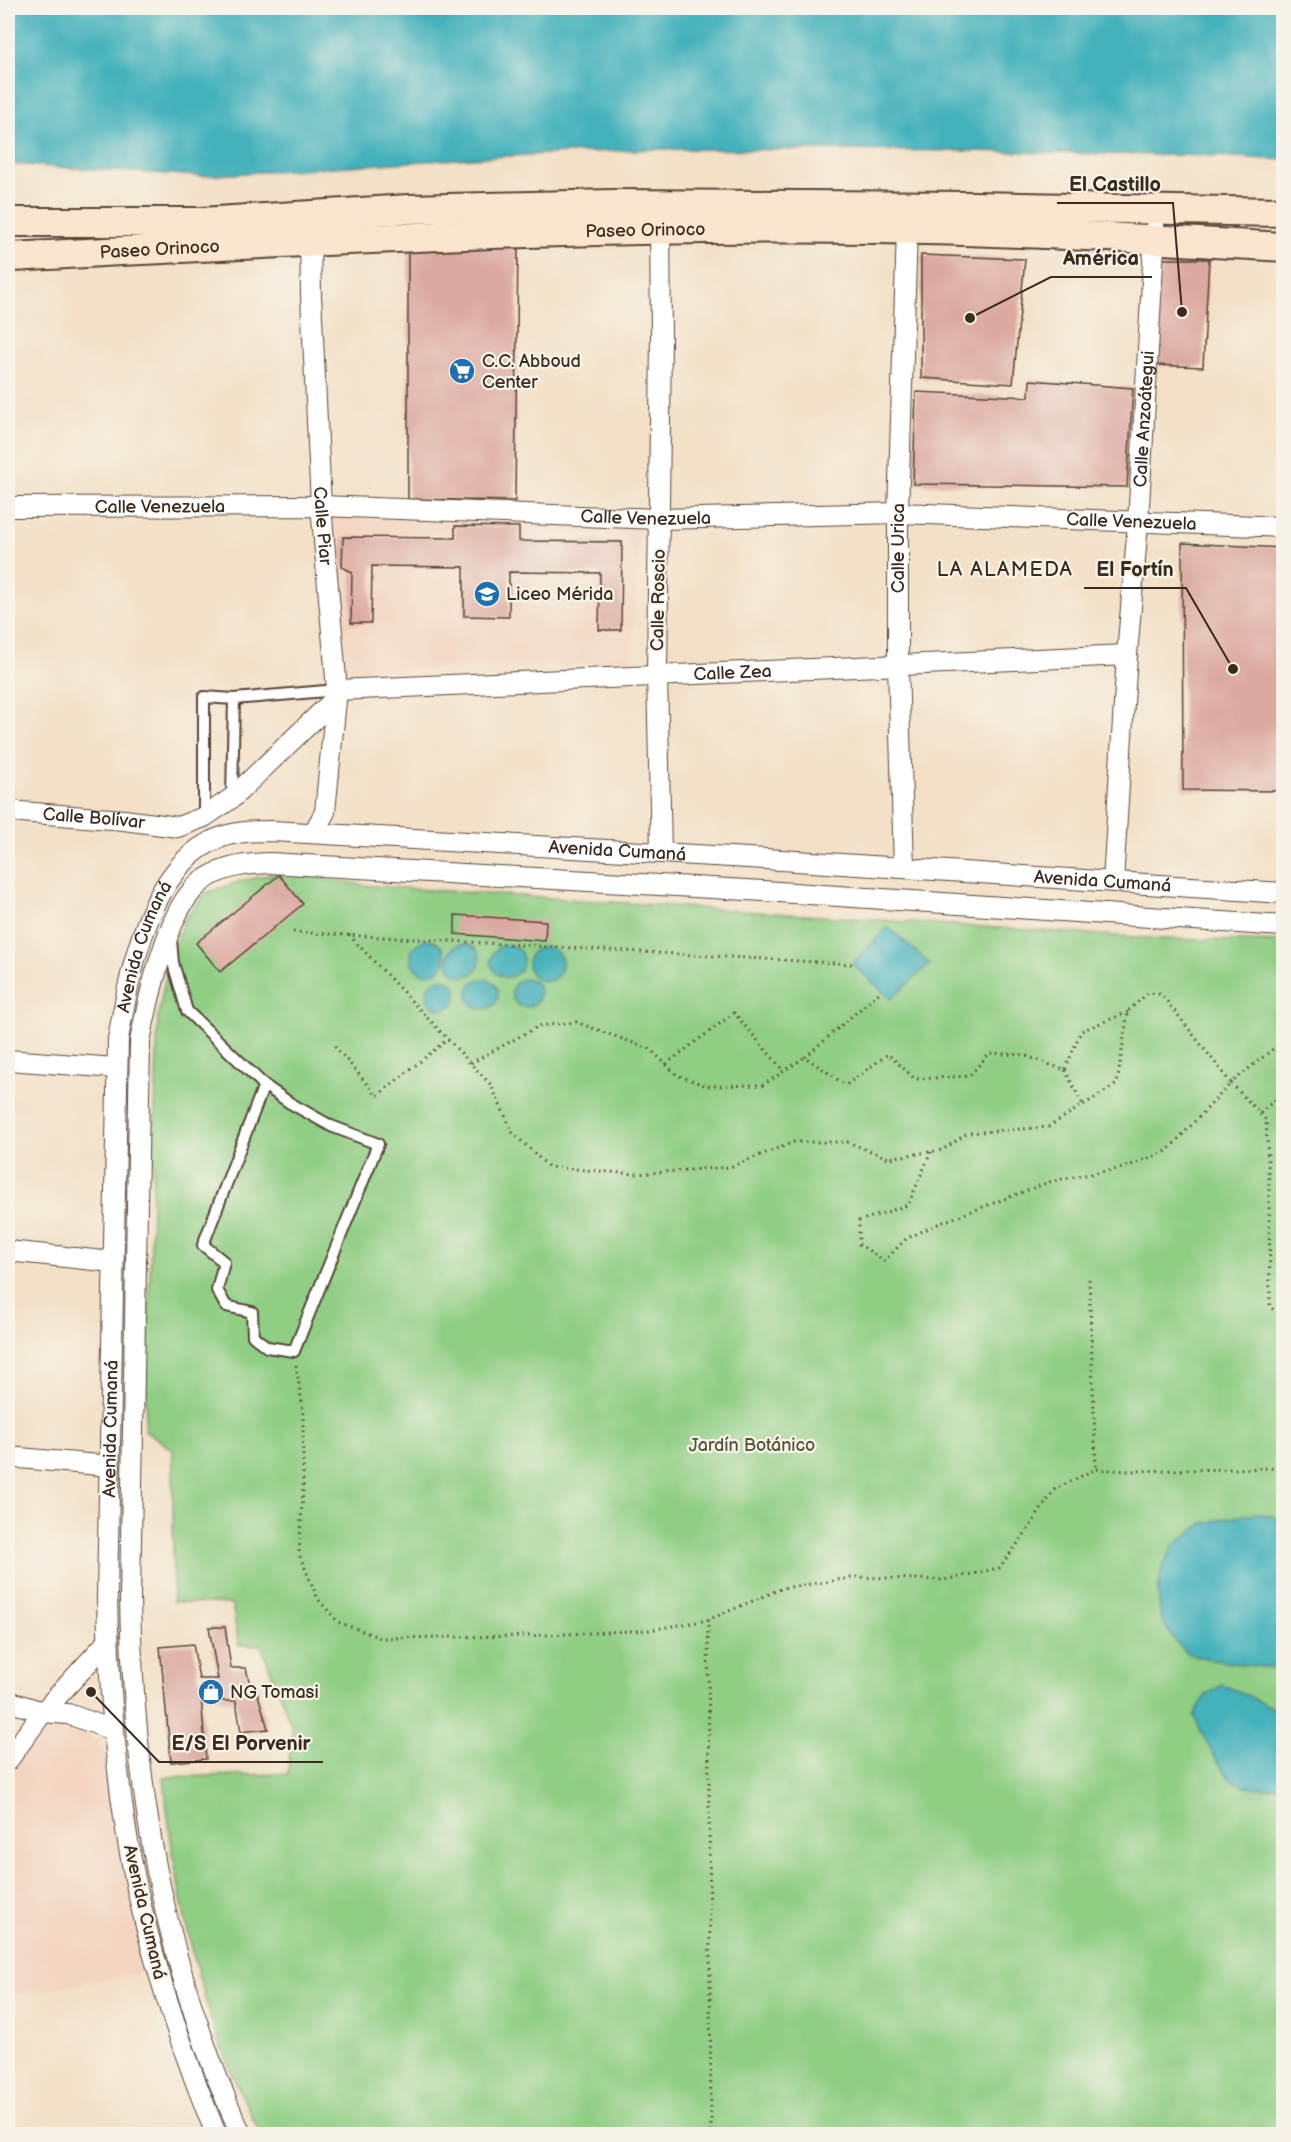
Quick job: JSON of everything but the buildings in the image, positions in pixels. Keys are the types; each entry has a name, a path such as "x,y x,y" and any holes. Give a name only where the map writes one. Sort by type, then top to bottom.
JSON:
{"street":[{"name":"Paseo Orinoco","path":"8,257 310,229 660,217 1155,208 1284,212"},
{"name":"Calle Anzoátegui","path":"1113,882 1127,654 1138,523 1155,208"},
{"name":"Paseo Orinoco","path":"660,217 1284,247"},
{"name":"Calle Roscio","path":"660,217 657,674 661,852"},
{"name":"Paseo Orinoco","path":"8,222 150,223 310,229"},
{"name":"Calle Piar","path":"310,229 321,506 337,694 324,812 314,832"},
{"name":"Calle Urica","path":"904,868 898,664 898,513 907,229"},
{"name":"Calle Venezuela","path":"8,507 321,506 659,519 898,513 1284,527"},
{"name":"Calle Zea","path":"337,694 657,674 1127,654"},
{"path":"204,817 232,798 337,694"},
{"name":"Calle Bolívar","path":"8,811 124,820 178,827 204,817"},
{"name":"Avenida Cumaná","path":"216,2134 182,2048 150,1941 132,1869 113,1730 108,1641 118,1039 135,964 157,901 178,866 189,856 221,837 272,831 314,832 661,852 1284,893"},
{"name":"Avenida Cumaná","path":"240,2134 203,2040 163,1903 142,1787 132,1692 130,1596 140,1042 151,989 170,929 184,899 207,878 234,866 270,863 752,891 1284,926"},
{"path":"8,1060 116,1068"},
{"path":"8,1251 113,1262"},
{"path":"8,1457 110,1466"},
{"path":"8,1760 43,1712 108,1641"},
{"path":"8,1701 43,1712 68,1714 113,1730"}],"lane":[{"path":"204,817 204,697 234,699 337,694"},
{"path":"232,798 234,699"},
{"path":"170,929 173,963 187,1011 264,1085 331,1126 378,1144 294,1351 267,1347 253,1336 252,1312 226,1306 217,1290 224,1262 204,1245 264,1085"}],"path":[{"path":"293,932 852,964"},
{"path":"349,935 491,1085 513,1133 549,1167 635,1174 730,1167 794,1142 847,1142 888,1158 942,1150 968,1133 1048,1128 1117,1084 1128,1011"},
{"path":"471,1063 539,1026 576,1022 650,1049 677,1075 707,1086 763,1085 805,1057 881,991"},
{"path":"1065,1070 1081,1031 1128,1011 1148,993 1159,994 1166,1000 1231,1083 1266,1120 1270,1307 1284,1317"},
{"path":"666,1064 734,1013 784,1071"},
{"path":"335,1046 377,1096 448,1039"},
{"path":"930,1152 908,1205 859,1221 859,1244 884,1261 906,1239 957,1217 1052,1181 1123,1168 1167,1150 1231,1083 1284,1040"},
{"path":"805,1057 846,1085 888,1054 915,1079 969,1076 990,1053 1023,1055 1065,1070 1083,1105"},
{"path":"1260,1113 1284,1092"},
{"path":"1089,1279 1096,1469"},
{"path":"294,1351 303,1410 300,1554 318,1599 339,1622 381,1638 527,1636 649,1630 708,1620 783,1588 857,1577 944,1580 999,1568 1055,1489 1096,1469 1129,1471 1284,1468"},
{"path":"708,1620 711,2134"}],"shaded area":[{"name":"Liceo Mérida","path":"331,518 640,525 631,664 345,671"},
{"path":"42,1727 75,1729 98,1741 112,1762 150,1972 8,1996 8,1759"}],"green space":[{"name":"Jardín Botánico","path":"282,872 371,886 1164,939 1283,942 1283,2134 260,2134 223,2052 204,1995 188,1933 176,1871 164,1777 288,1774 292,1727 261,1645 239,1645 232,1604 173,1602 173,1450 145,1430 158,1016 168,963 184,920 206,893 241,881"}],"water":[{"path":"8,8 1283,8 1283,160 1220,156 967,151 653,149 487,157 201,176 8,164"},
{"path":"888,927 930,964 891,999 852,964"},
{"path":"428,940 440,945 445,957 440,969 428,974 416,969 411,957 416,945"},
{"path":"464,944 476,948 480,960 476,972 464,976 452,972 448,960 452,948"},
{"path":"507,945 519,949 523,961 519,973 507,977 495,973 491,961 495,949"},
{"path":"545,947 557,952 562,964 557,976 545,981 533,976 528,964 533,952"},
{"path":"442,979 452,984 457,994 452,1004 442,1009 432,1004 427,994 432,984"},
{"path":"483,979 494,983 498,994 494,1005 483,1009 472,1005 468,994 472,983"},
{"path":"526,979 536,983 540,993 536,1003 526,1007 516,1003 512,993 516,983"},
{"path":"1256,1513 1272,1516 1283,1523 1283,1670 1212,1660 1187,1653 1173,1639 1161,1619 1158,1592 1162,1569 1173,1546 1203,1523"},
{"path":"1222,1685 1283,1713 1283,1785 1260,1788 1237,1783 1225,1772 1212,1753 1194,1716 1205,1696"}],"place":[{"name":"El Castillo","path":"1182,312"},
{"name":"América","path":"970,318"},
{"name":"C.C. Abboud Center","path":"462,371"},
{"name":"Liceo Mérida","path":"487,594"},
{"name":"El Fortín","path":"1233,669"},
{"name":"E/S El Porvenir","path":"91,1692"},
{"name":"NG Tomasi","path":"211,1692"}],"district":[{"name":"LA ALAMEDA","path":"1005,569"}]}
